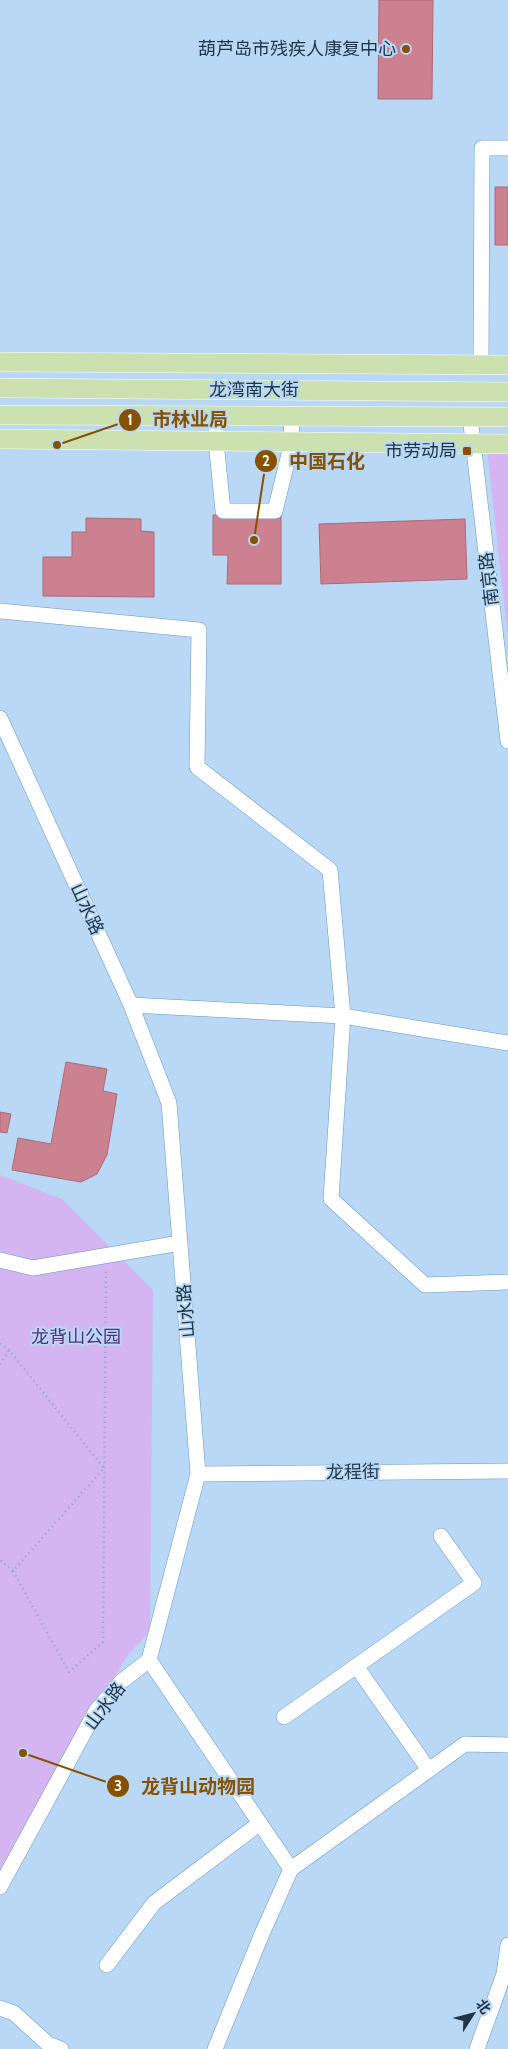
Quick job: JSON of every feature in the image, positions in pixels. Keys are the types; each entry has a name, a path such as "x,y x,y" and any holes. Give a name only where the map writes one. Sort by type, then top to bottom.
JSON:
{"main road":[{"path":"0,362 508,365"},
{"path":"247,390 248,363"},
{"name":"龙湾南大街","path":"0,388 508,392"},
{"name":"龙湾南大街","path":"0,415 508,417"},
{"path":"396,416 396,443"},
{"path":"0,439 508,444"}],"street":[{"path":"481,365 482,148 508,148"},
{"path":"216,416 216,441 223,511 275,511 292,442 291,416"},
{"name":"南京路","path":"470,416 508,741"},
{"path":"0,611 199,630 197,767 330,870 343,1016 331,1199 425,1285 508,1282"},
{"name":"山水路","path":"0,718 131,1005 169,1103 198,1474 149,1660 122,1681 96,1711 0,1887"},
{"path":"131,1005 343,1016 508,1043"},
{"path":"0,1260 33,1268 180,1243"},
{"name":"龙程街","path":"198,1474 508,1471"},
{"path":"284,1717 474,1583 442,1536"},
{"path":"149,1660 291,1869"},
{"path":"356,1666 429,1770"},
{"path":"215,2049 261,1936 291,1869 465,1744 508,1745"},
{"path":"107,1965 154,1903 260,1823"},
{"path":"477,2049 506,1975 508,1945"},
{"path":"0,2008 14,2013 48,2044 61,2049"}],"path":[{"path":"0,1560 14,1571 69,1672 103,1642 107,1255"},
{"path":"0,1344 9,1350 104,1468"},
{"path":"0,1364 9,1350"},
{"path":"14,1571 104,1468"}],"green space":[{"path":"487,449 508,450 508,639"},
{"name":"龙背山公园","path":"0,1175 62,1199 153,1290 150,1631 127,1656 0,1869"}],"building":[{"name":"葫芦岛市残疾人康复中心","path":"379,0 433,0 432,99 378,99"},
{"path":"495,187 508,187 508,245 495,245"},
{"path":"213,515 281,515 281,584 227,584 228,555 213,555"},
{"path":"86,518 141,519 141,531 154,532 154,597 43,596 43,557 72,557 72,532 86,532"},
{"path":"465,519 467,579 321,584 319,524"},
{"path":"66,1062 107,1069 103,1091 117,1094 107,1155 97,1174 81,1182 12,1170 18,1138 51,1144"},
{"path":"0,1112 11,1114 7,1133 0,1132"}],"place":[{"name":"葫芦岛市残疾人康复中心","path":"406,49"},
{"name":"市林业局","path":"57,445"},
{"name":"市劳动局","path":"467,451"},
{"name":"中国石化","path":"254,540"},
{"name":"龙背山动物园","path":"23,1753"}]}
